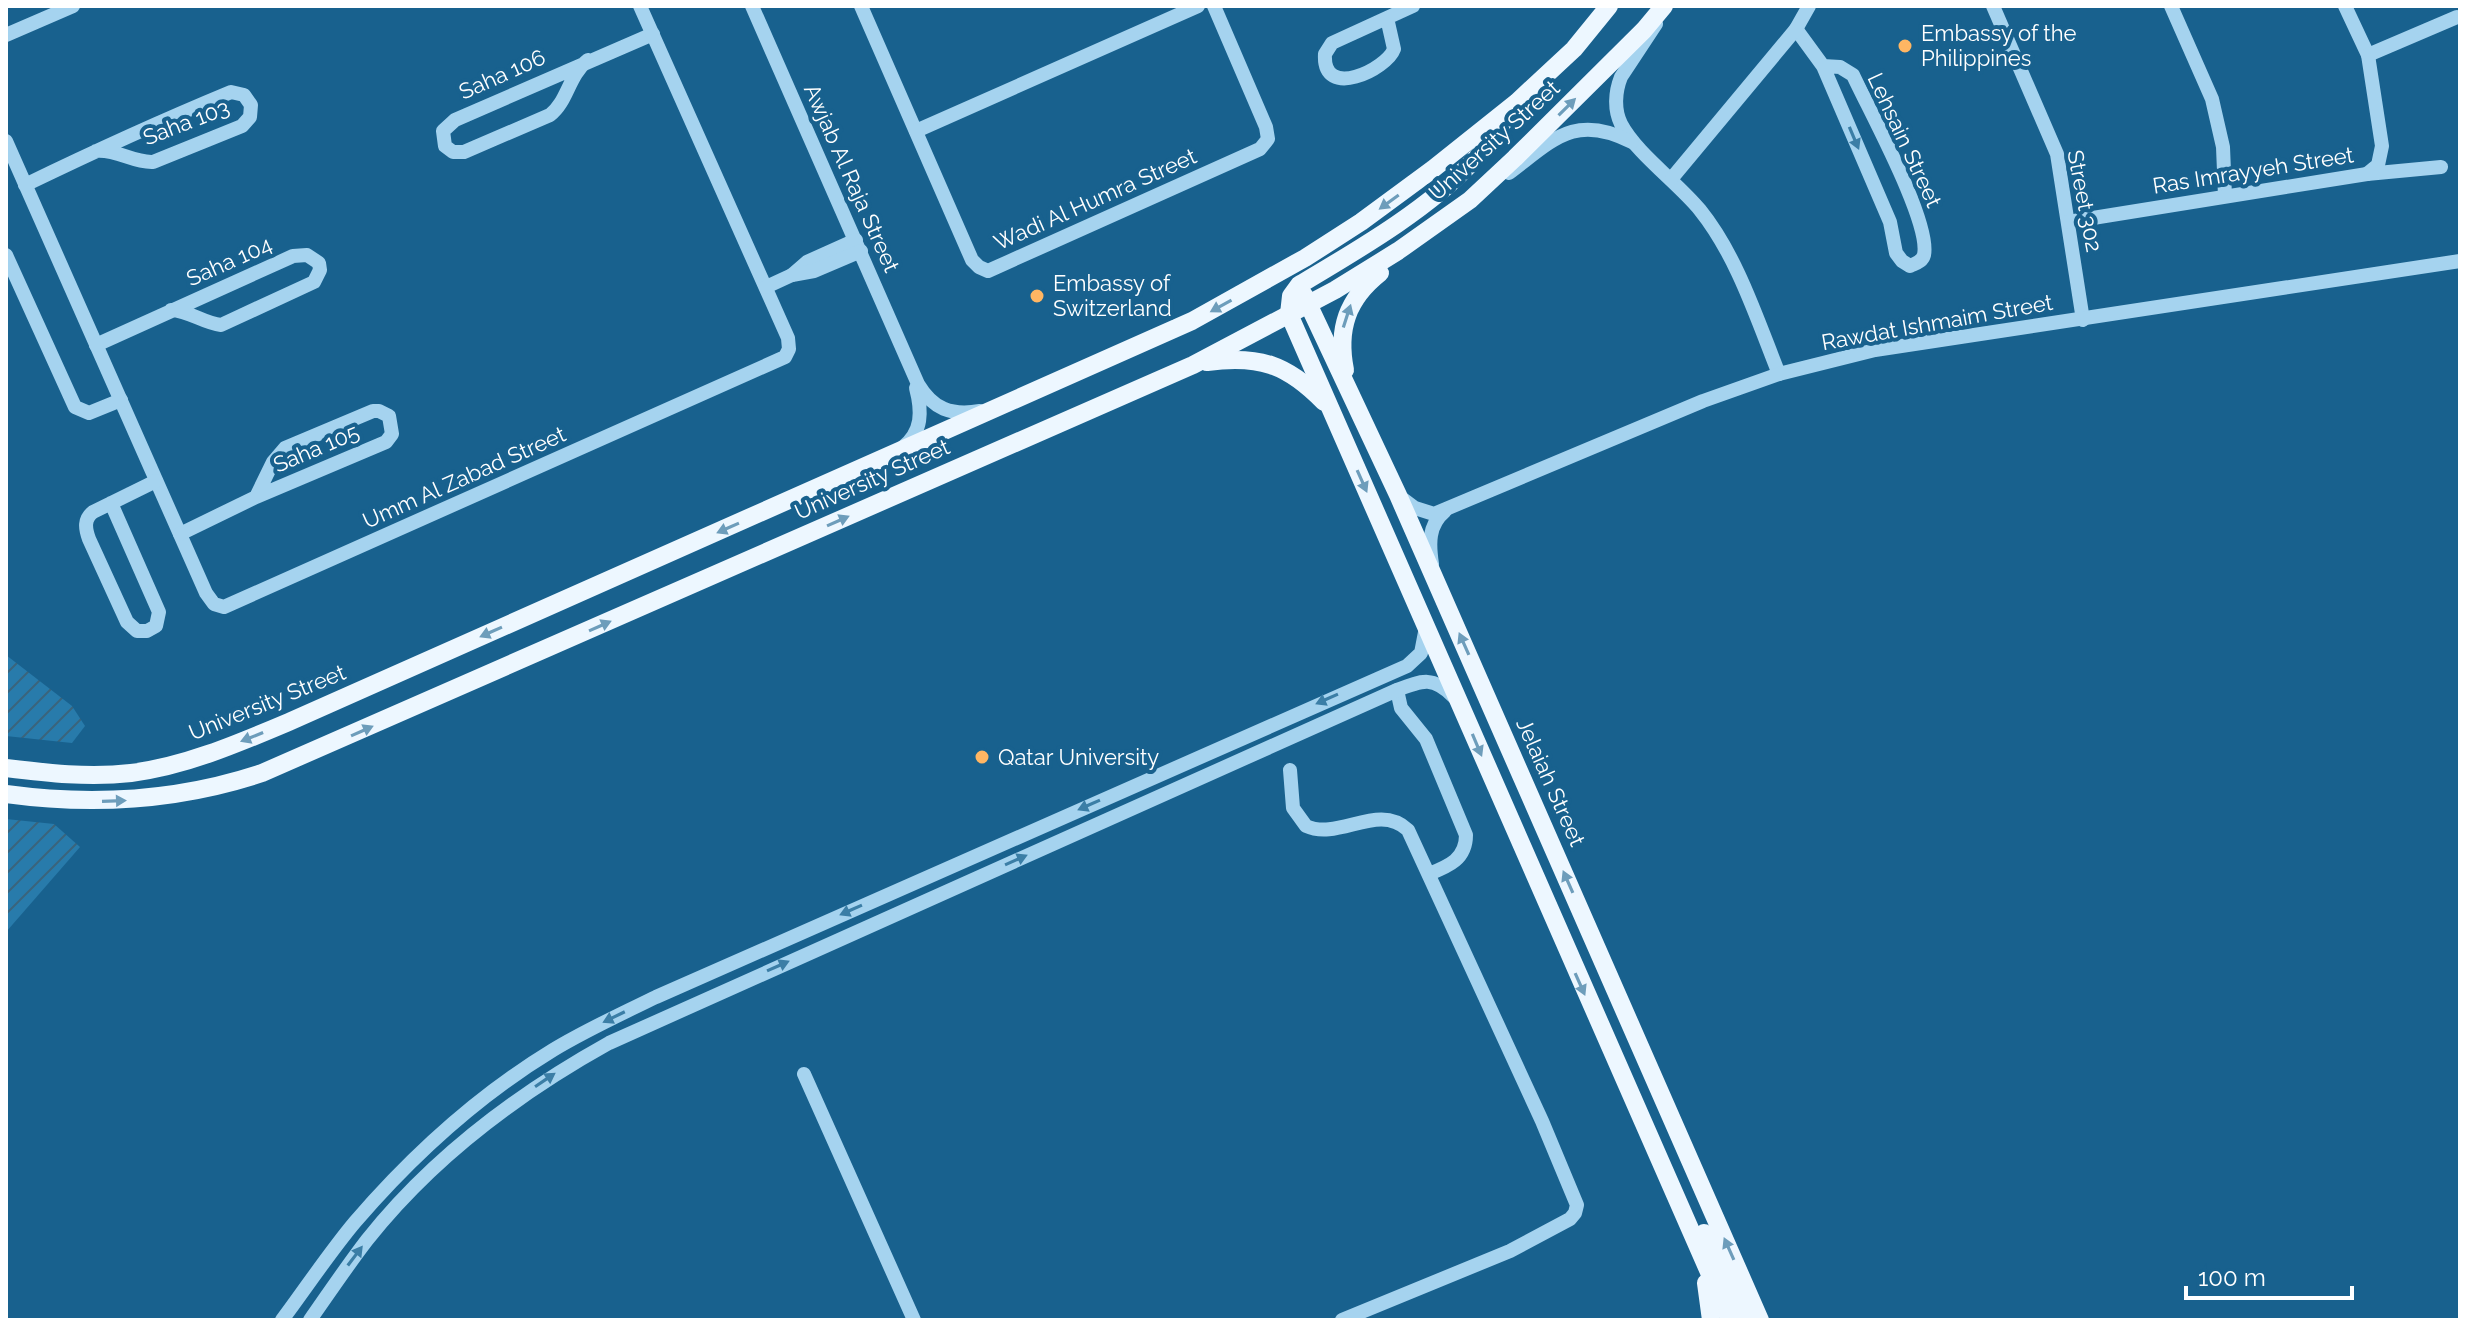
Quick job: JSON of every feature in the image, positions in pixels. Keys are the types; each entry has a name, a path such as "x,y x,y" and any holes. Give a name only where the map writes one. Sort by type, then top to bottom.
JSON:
{"main road":[{"name":"University Street","path":"6,768 80,775 130,773 219,750 291,721 1192,321 1289,268 1361,222 1517,102 1574,49 1609,6"},
{"name":"University Street","path":"6,794 110,802 155,799 219,786 262,773 1193,365 1308,304 1398,251 1470,200 1591,84 1664,6"},
{"path":"1517,102 1463,173 1379,235 1299,285 1291,296 1289,314 1730,1320"},
{"path":"1349,392 1341,352 1347,310 1358,292 1393,261 1398,251"},
{"name":"Jelaiah Street","path":"1289,268 1398,495 1760,1320"},
{"path":"1193,365 1236,359 1262,361 1294,375 1331,409"},
{"path":"6,756 41,772"},
{"path":"6,805 36,798"},
{"path":"1646,1132 1664,1145 1743,1320"},
{"path":"1702,1260 1711,1320"}],"street":[{"path":"42,20 51,6"},
{"path":"6,35 73,6"},
{"name":"Umm Al Zabad Street","path":"6,141 210,601 218,606 230,604 783,360 789,349 788,338 640,6"},
{"name":"Awjab Al Raja Street","path":"752,6 922,391 942,410 954,414 1001,406"},
{"name":"Wadi Al Humra Street","path":"861,6 972,260 988,271 1260,149 1268,139 1266,127 1214,6"},
{"path":"916,131 1198,6"},
{"path":"1387,18 1394,49 1387,60 1347,80 1329,72 1325,54 1332,43 1413,6"},
{"path":"1664,6 1617,87 1617,114 1634,143 1672,178 1713,228 1728,254 1779,374"},
{"path":"1672,178 1796,29 1809,6"},
{"name":"Street 302","path":"1993,6 2057,154 2083,320"},
{"path":"2171,6 2212,99 2223,147 2225,196"},
{"name":"Ras Imrayyeh Street","path":"2068,222 2367,174 2378,165 2382,146 2368,55 2345,6"},
{"path":"2368,55 2457,16"},
{"name":"Lehsain Street","path":"1796,29 1823,66 1890,222 1896,253 1910,266 1920,262 1924,253 1919,217 1853,75 1840,67 1823,66"},
{"name":"Saha 106","path":"588,60 574,73 557,109 550,115 464,152 453,152 445,146 443,131 455,120 588,60 653,34"},
{"name":"Saha 103","path":"25,185 96,151 231,92 244,95 251,105 250,117 242,126 153,162 144,162 115,151 96,151"},
{"path":"1470,200 1479,197 1547,145 1579,129 1599,128 1634,143"},
{"path":"2367,174 2441,167"},
{"path":"766,287 792,275 814,271 858,246"},
{"path":"6,255 75,407 89,413 121,400"},
{"name":"Saha 104","path":"96,345 171,310 293,256 307,255 319,263 320,270 314,282 221,325 185,311 171,310"},
{"name":"Rawdat Ishmaim Street","path":"1445,511 1703,401 1779,374 1875,350 2460,261"},
{"name":"Awjab Al Raja Street","path":"878,461 908,444 921,421 910,368"},
{"name":"Saha 105","path":"180,534 256,497 386,442 392,434 389,416 373,411 285,448 273,462 256,497"},
{"path":"111,503 159,612 156,626 147,631 137,631 130,626 86,530 89,515 111,503 156,481"},
{"path":"1398,495 1424,513 1445,511"},
{"path":"1434,576 1431,529 1445,511"},
{"path":"282,1320 352,1226 407,1167 494,1091 551,1051 656,997 1407,666 1418,658 1425,643 1426,626"},
{"path":"1371,681 1378,689 1378,698"},
{"path":"310,1320 368,1239 421,1182 467,1140 562,1069 664,1016 1397,690 1421,681 1433,682 1444,687 1458,701"},
{"path":"1397,690 1401,708 1426,739 1466,835 1460,857 1447,867 1429,874"},
{"path":"1290,770 1293,808 1306,826 1320,830 1383,819 1397,822 1411,836 1542,1121 1575,1197 1577,1209 1567,1220 1510,1251 1342,1320"},
{"path":"804,1074 914,1320"}],"shaded area":[{"path":"6,655 72,706 85,726 72,743 6,736"},
{"path":"6,819 54,824 80,847 6,932"}],"place":[{"name":"Embassy of the Philippines","path":"1905,46"},
{"name":"Embassy of Switzerland","path":"1037,296"},
{"name":"Qatar University","path":"982,757"}]}
